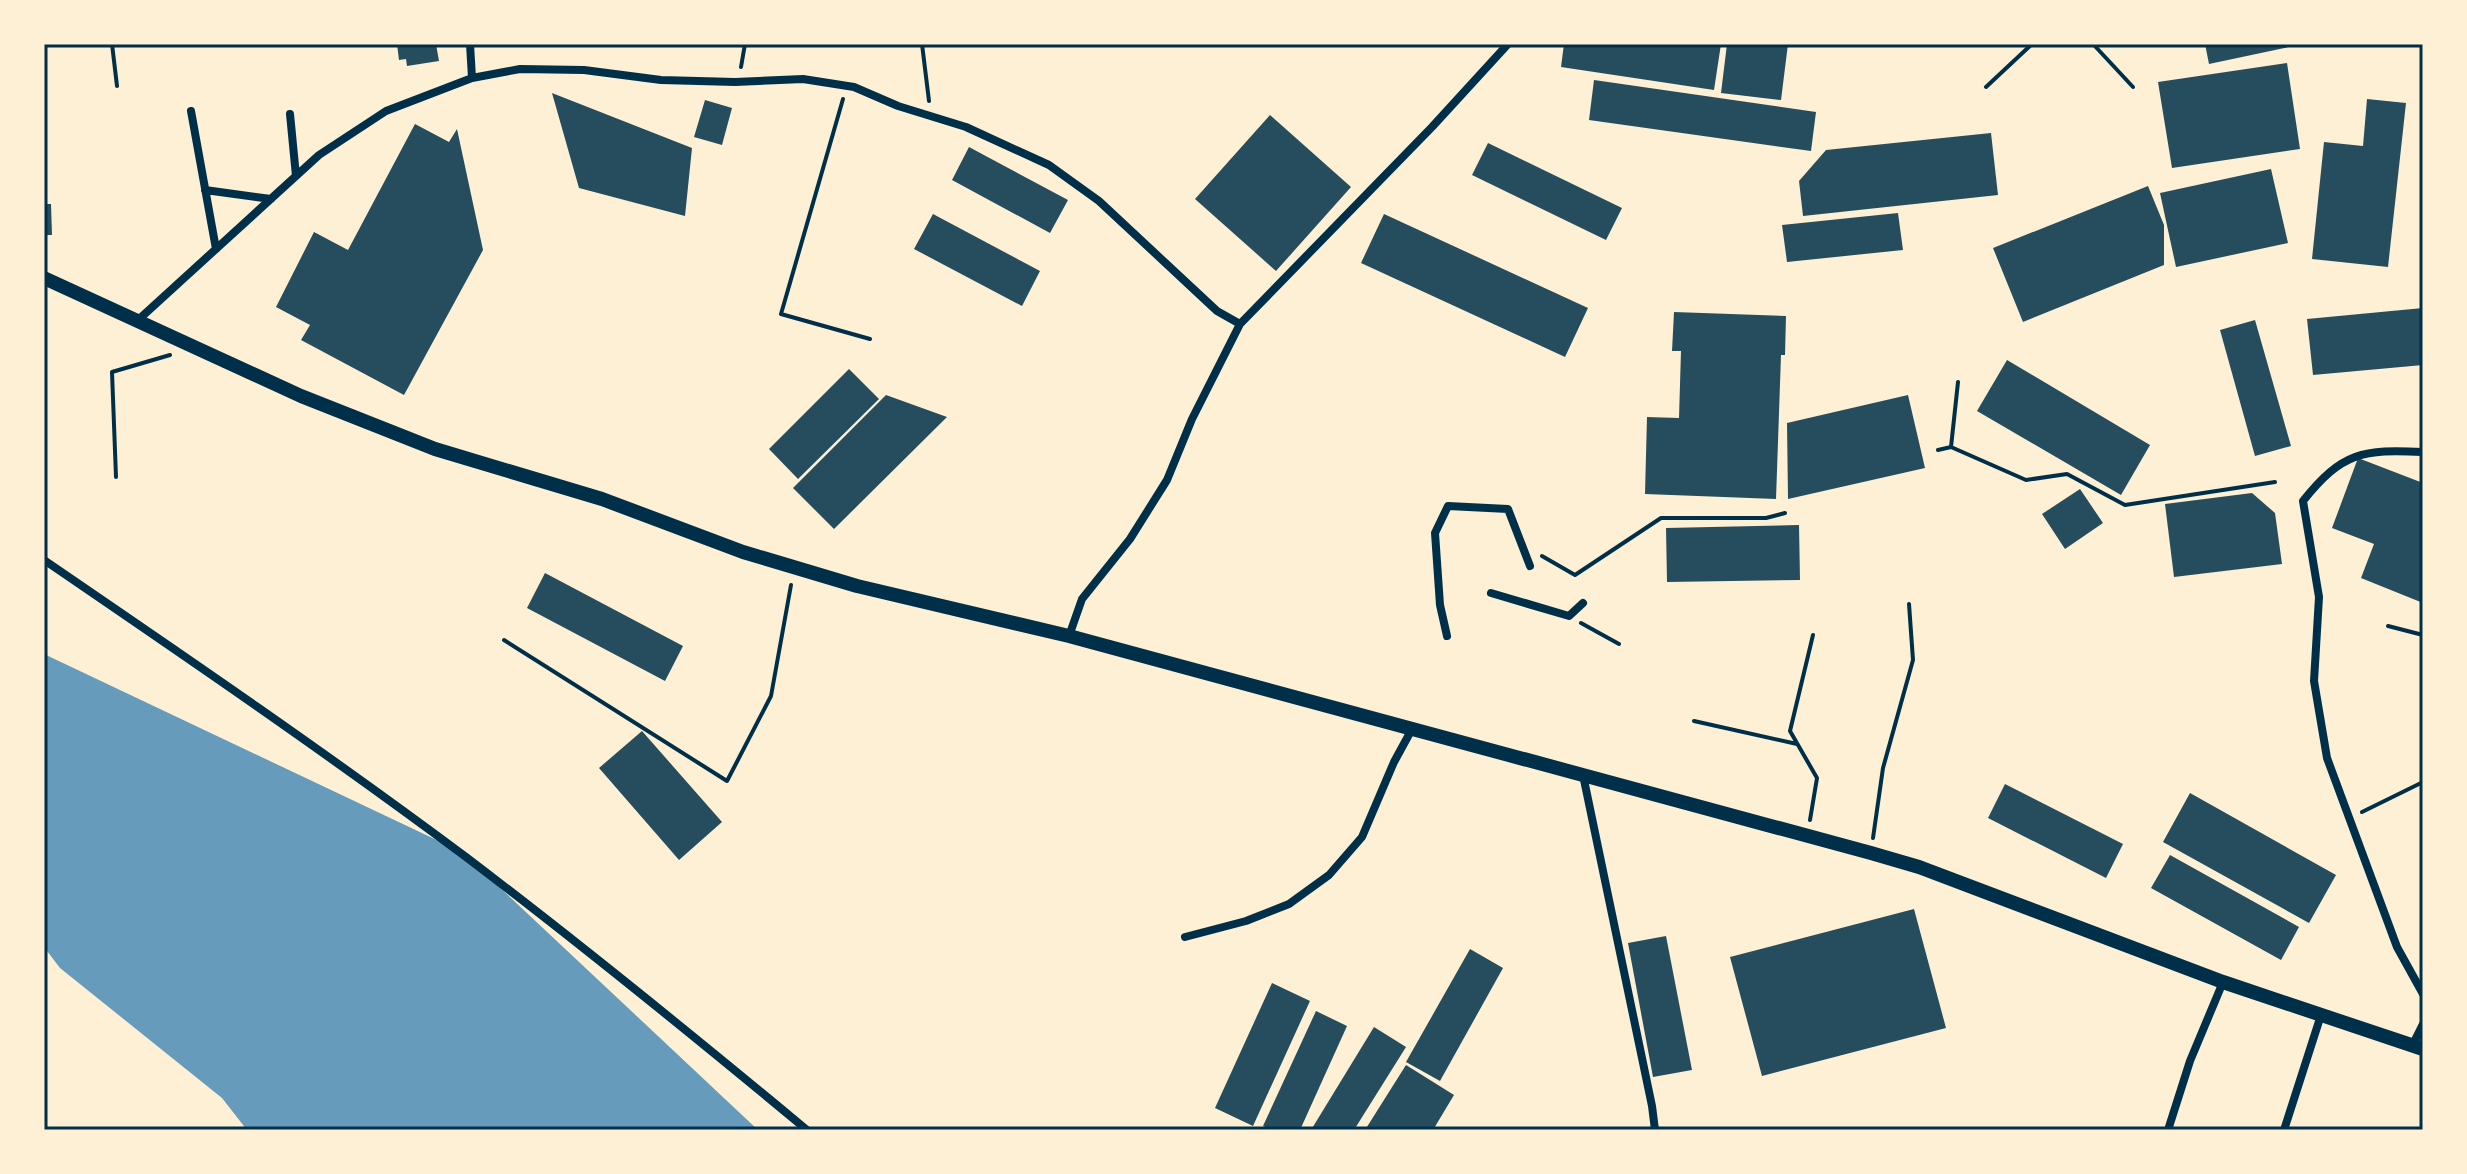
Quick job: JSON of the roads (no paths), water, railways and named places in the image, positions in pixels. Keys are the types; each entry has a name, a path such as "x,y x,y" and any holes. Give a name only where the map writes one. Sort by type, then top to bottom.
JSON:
{"street":[{"path":"470,44 472,78"},
{"path":"1069,636 1082,599 1130,539 1167,480 1192,419 1240,324 1432,127 1508,44"},
{"path":"137,321 319,155 386,111 472,78 520,69 584,70 661,80 739,82 803,79 847,86 966,127 1049,165 1099,201 1217,311 1240,324"},
{"path":"191,111 216,249"},
{"path":"290,114 296,176"},
{"path":"205,190 271,199"},
{"path":"44,278 301,396 435,449 602,499 743,552 857,586 1069,636 1808,834 1919,867 2223,982 2417,1047 2423,1024"},
{"path":"2423,452 2381,450 2352,458 2320,479 2303,501 2319,597 2314,681 2327,758 2397,947 2423,994"},
{"path":"1447,636 1440,605 1435,533 1448,506 1508,509 1530,566"},
{"path":"44,560 188,658 465,857 684,1027 807,1130"},
{"path":"1491,593 1569,616 1583,603"},
{"path":"1185,937 1246,921 1289,904 1329,875 1362,837 1394,762 1412,729"},
{"path":"1583,775 1655,1130"},
{"path":"2168,1130 2190,1061 2223,982"},
{"path":"2284,1130 2321,1015"}],"water":[{"path":"44,654 462,852 758,1130 247,1130 222,1098 60,968 44,947"}]}
